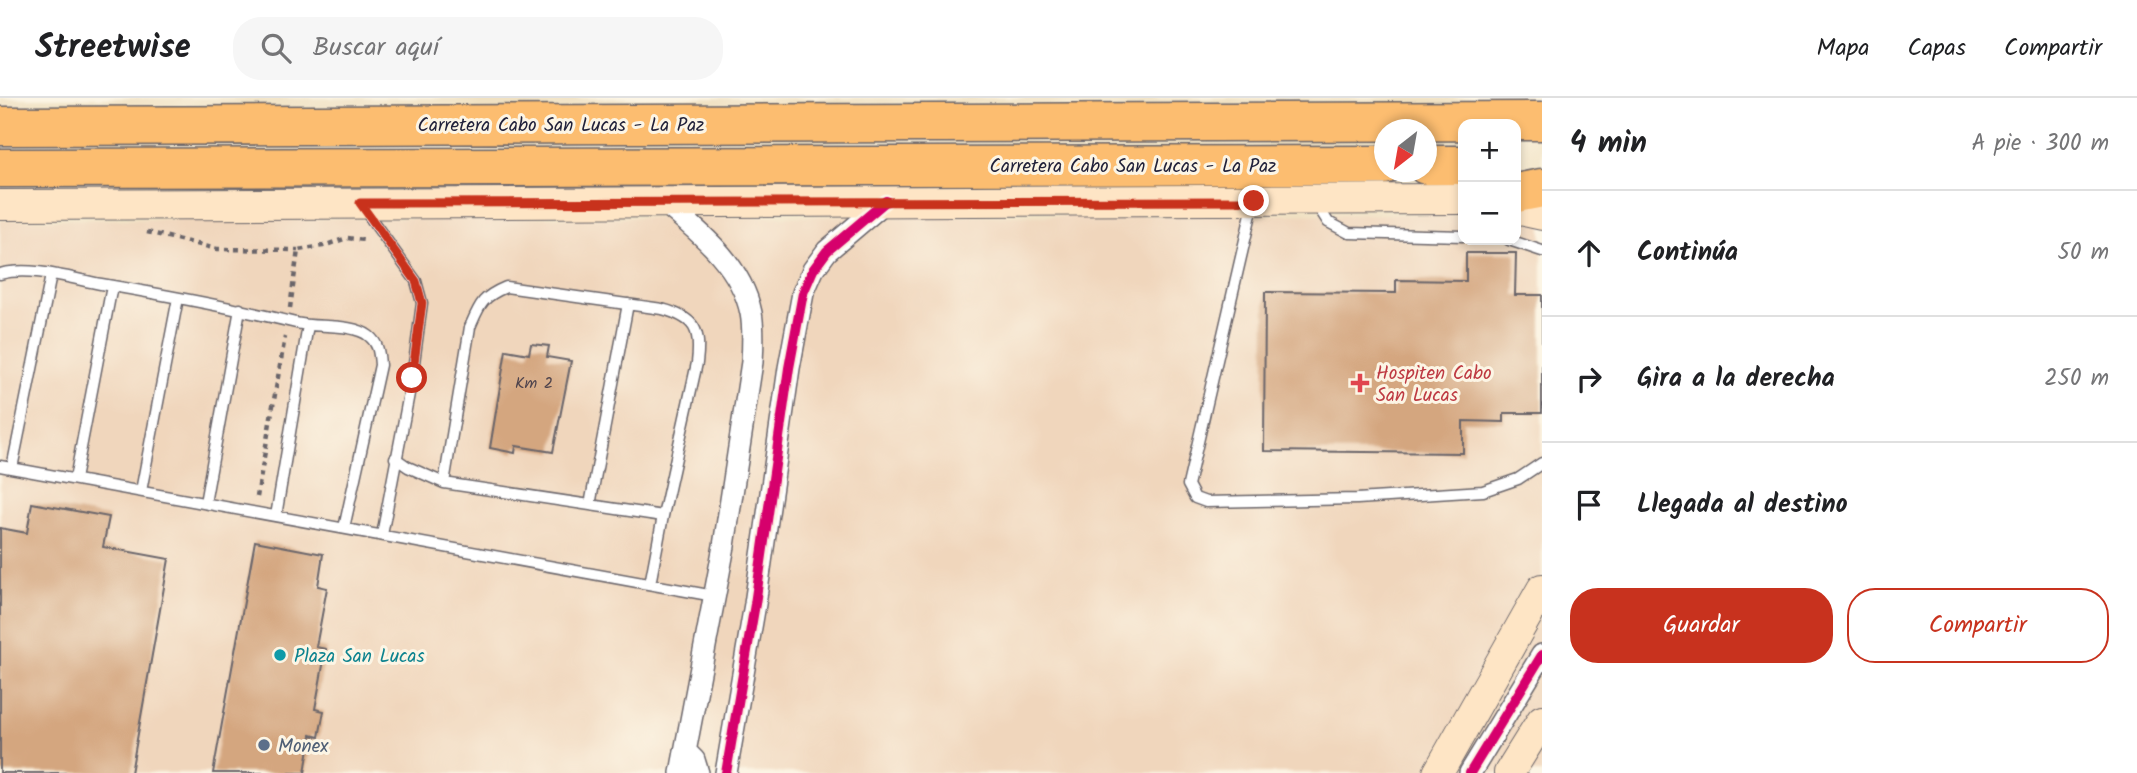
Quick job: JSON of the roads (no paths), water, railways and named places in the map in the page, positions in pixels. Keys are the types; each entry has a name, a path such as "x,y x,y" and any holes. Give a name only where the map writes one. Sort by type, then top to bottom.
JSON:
{"highway":[{"path":"372,98 616,125"},
{"path":"1154,120 1377,98"},
{"name":"Carretera Cabo San Lucas - La Paz","path":"0,126 616,125 1154,120 1542,121"},
{"path":"1521,164 1542,164"},
{"name":"Carretera Cabo San Lucas - La Paz","path":"0,168 1374,165"},
{"path":"1437,165 1458,165"},
{"path":"1521,192 1542,188"}],"main road":[{"path":"1521,198 1542,198"},
{"path":"0,205 1458,199"},
{"path":"1521,210 1542,215"},
{"path":"1438,773 1542,589"},
{"path":"1509,773 1542,720"}],"street":[{"path":"726,773 803,293 813,270 827,251 886,201"},
{"path":"664,202 718,251 744,290 751,312 753,335 752,362 714,596 681,773"},
{"path":"1469,773 1542,655"},
{"path":"1478,773 1492,739"},
{"path":"685,751 694,760 698,773"}],"lane":[{"path":"1314,199 1328,222 1349,233 1458,236"},
{"path":"1254,201 1188,485 1195,498 1206,502 1357,499 1483,491 1518,479 1542,463"},
{"path":"360,203 416,281 422,303 412,378 382,535"},
{"path":"1521,244 1542,251"},
{"path":"0,274 12,271 51,275 240,309 308,326 346,328 369,335 379,348 380,365 344,528"},
{"path":"12,468 51,275"},
{"path":"75,479 112,286"},
{"path":"444,483 470,327 488,295 506,286 677,313 692,321 700,342 650,584"},
{"path":"141,491 178,298"},
{"path":"590,505 628,304"},
{"path":"205,503 240,309"},
{"path":"276,516 308,326"},
{"path":"396,457 408,467 444,483 663,516"},
{"path":"0,466 714,596"}],"place":[{"name":"Hospiten Cabo San Lucas","path":"1360,383"},
{"name":"Plaza San Lucas","path":"280,655"},
{"name":"Monex","path":"264,745"}]}
